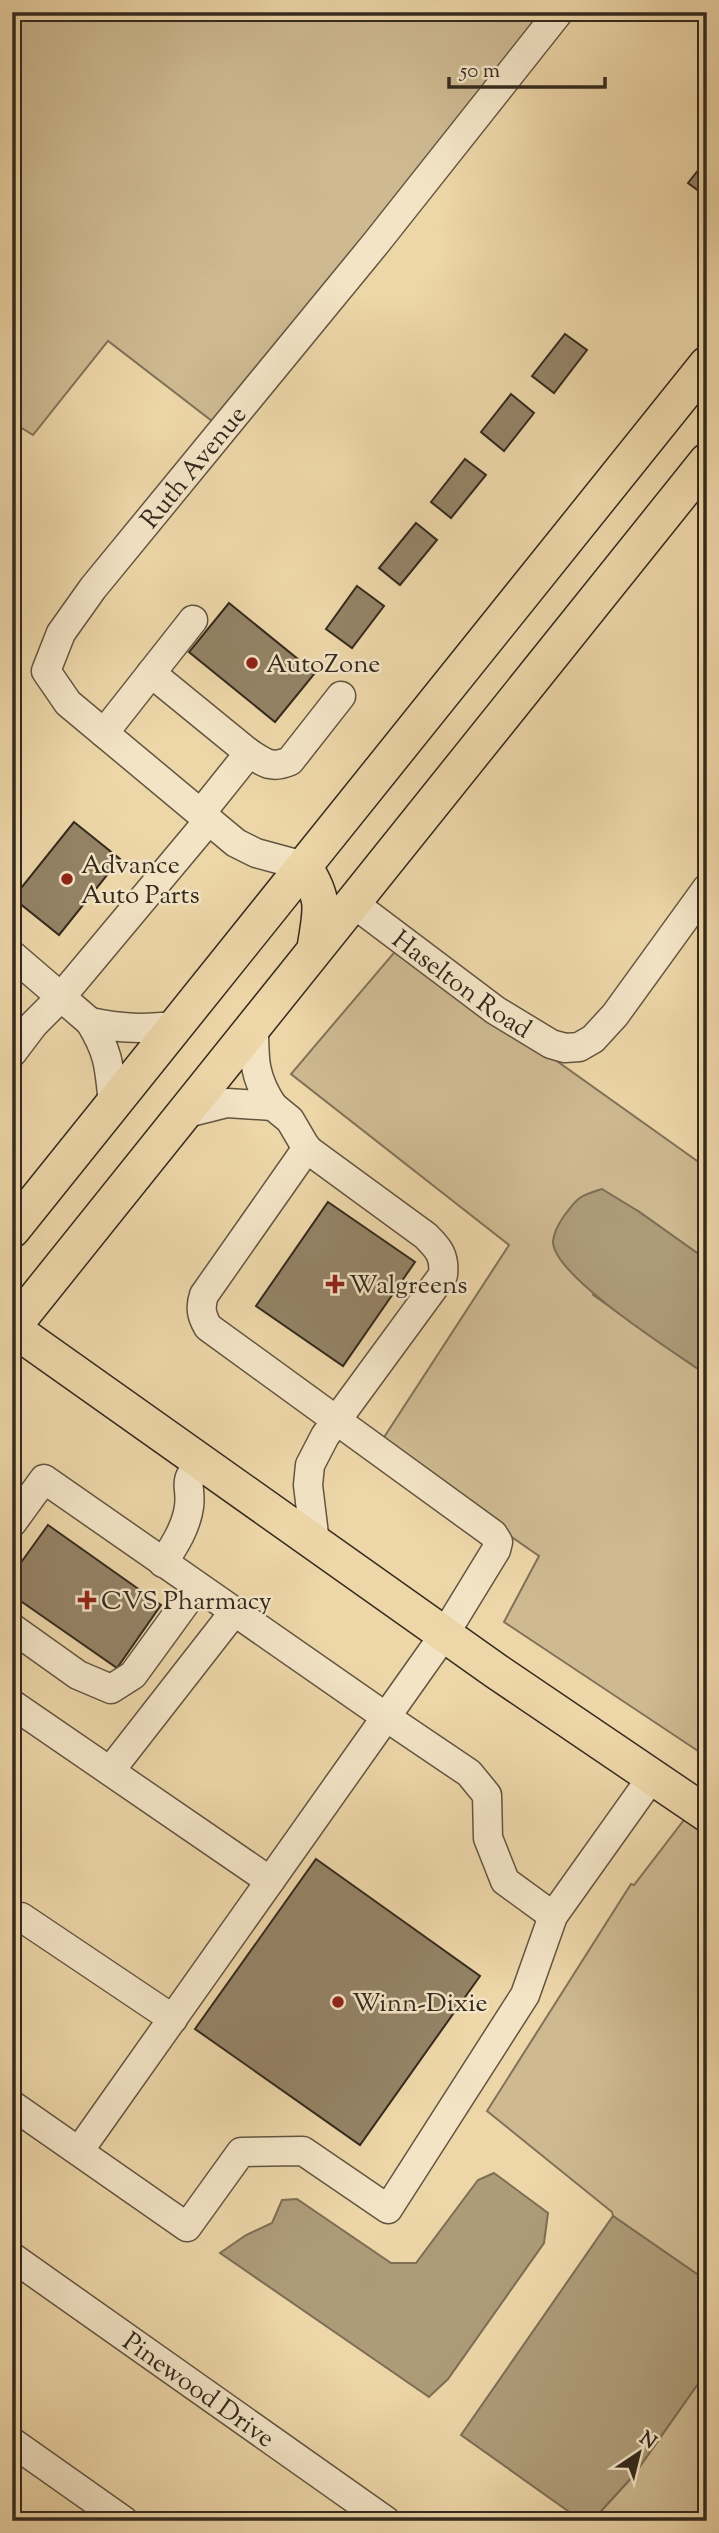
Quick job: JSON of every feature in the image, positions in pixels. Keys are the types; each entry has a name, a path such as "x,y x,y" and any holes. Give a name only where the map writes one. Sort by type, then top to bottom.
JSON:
{"main road":[{"path":"12,1230 707,364"},
{"path":"707,461 12,1328 444,1635 707,1814"},
{"path":"304,866 317,887 322,906 314,951"}],"street":[{"name":"Ruth Avenue","path":"304,866 256,853 236,843 68,703 46,671 61,634 93,588 376,243 559,12"},
{"path":"104,733 193,620"},
{"path":"152,673 249,753 267,764 279,766 290,761 341,696"},
{"path":"14,1046 61,998 205,817 249,753"},
{"name":"Haselton Road","path":"352,902 495,1010 551,1044 565,1048 579,1047 593,1039 615,1015 707,888"},
{"path":"12,954 90,1022 104,1044 108,1057 113,1104"},
{"path":"90,1022 138,1030 176,1026"},
{"path":"254,1026 255,1068 263,1092 290,1120 307,1149 426,1236 439,1250 444,1262 443,1275 336,1420 310,1465 308,1485 315,1543"},
{"path":"183,1114 227,1103 274,1106"},
{"path":"79,2151 444,1635 496,1550 498,1542 493,1535 208,1327 202,1317 204,1295 307,1149"},
{"path":"163,1563 179,1538 189,1507 188,1478 200,1461"},
{"path":"12,1523 44,1479 469,1773 487,1795 488,1838 506,1881 553,1916"},
{"path":"12,1628 78,1675 111,1689 133,1675 197,1587"},
{"path":"110,1771 234,1612"},
{"path":"12,1704 270,1881"},
{"path":"12,2105 187,2227 241,2152 303,2151 388,2209 525,1995 553,1916 652,1777"},
{"path":"15,1919 173,2019"},
{"name":"Pinewood Drive","path":"12,2257 386,2521"},
{"path":"12,2442 124,2521"}],"shaded area":[{"path":"12,12 551,12 225,431 108,341 33,435 12,422"},
{"path":"398,948 707,1168 707,1260 638,1211 593,1295 707,1375 707,1757 504,1622 539,1556 379,1445 509,1245 291,1074"},
{"path":"602,1189 707,1260 707,1375 618,1313 572,1274 558,1256 553,1241 562,1219 580,1198"},
{"path":"687,1816 707,1829 707,2281 613,2216 612,2212 487,2111 631,1884 634,1885"},
{"path":"494,2173 548,2213 544,2243 448,2379 429,2397 220,2253 246,2235 272,2223 282,2200 297,2199 391,2263 416,2263 478,2180"},
{"path":"613,2216 707,2281 707,2371 633,2476 592,2521 582,2521 461,2435"},
{"path":"707,2371 707,2521 592,2521 633,2476"}],"building":[{"path":"707,159 707,197 688,183"},
{"path":"565,334 587,350 554,393 532,376"},
{"path":"511,394 534,413 504,451 481,432"},
{"path":"465,459 486,475 451,518 431,502"},
{"path":"416,523 437,540 400,585 379,568"},
{"path":"357,586 384,606 352,648 326,629"},
{"name":"AutoZone","path":"229,603 315,673 275,722 189,652"},
{"name":"Advance Auto Parts","path":"74,822 120,859 59,935 13,898"},
{"name":"Walgreens","path":"328,1202 415,1262 343,1366 256,1306"},
{"name":"CVS Pharmacy","path":"48,1525 161,1605 117,1668 12,1595 12,1575"},
{"name":"Winn-Dixie","path":"316,1859 480,1976 360,2145 195,2029"}],"place":[{"name":"AutoZone","path":"252,663"},
{"name":"Advance Auto Parts","path":"67,879"},
{"name":"Walgreens","path":"335,1284"},
{"name":"CVS Pharmacy","path":"87,1600"},
{"name":"Winn-Dixie","path":"338,2002"}]}
